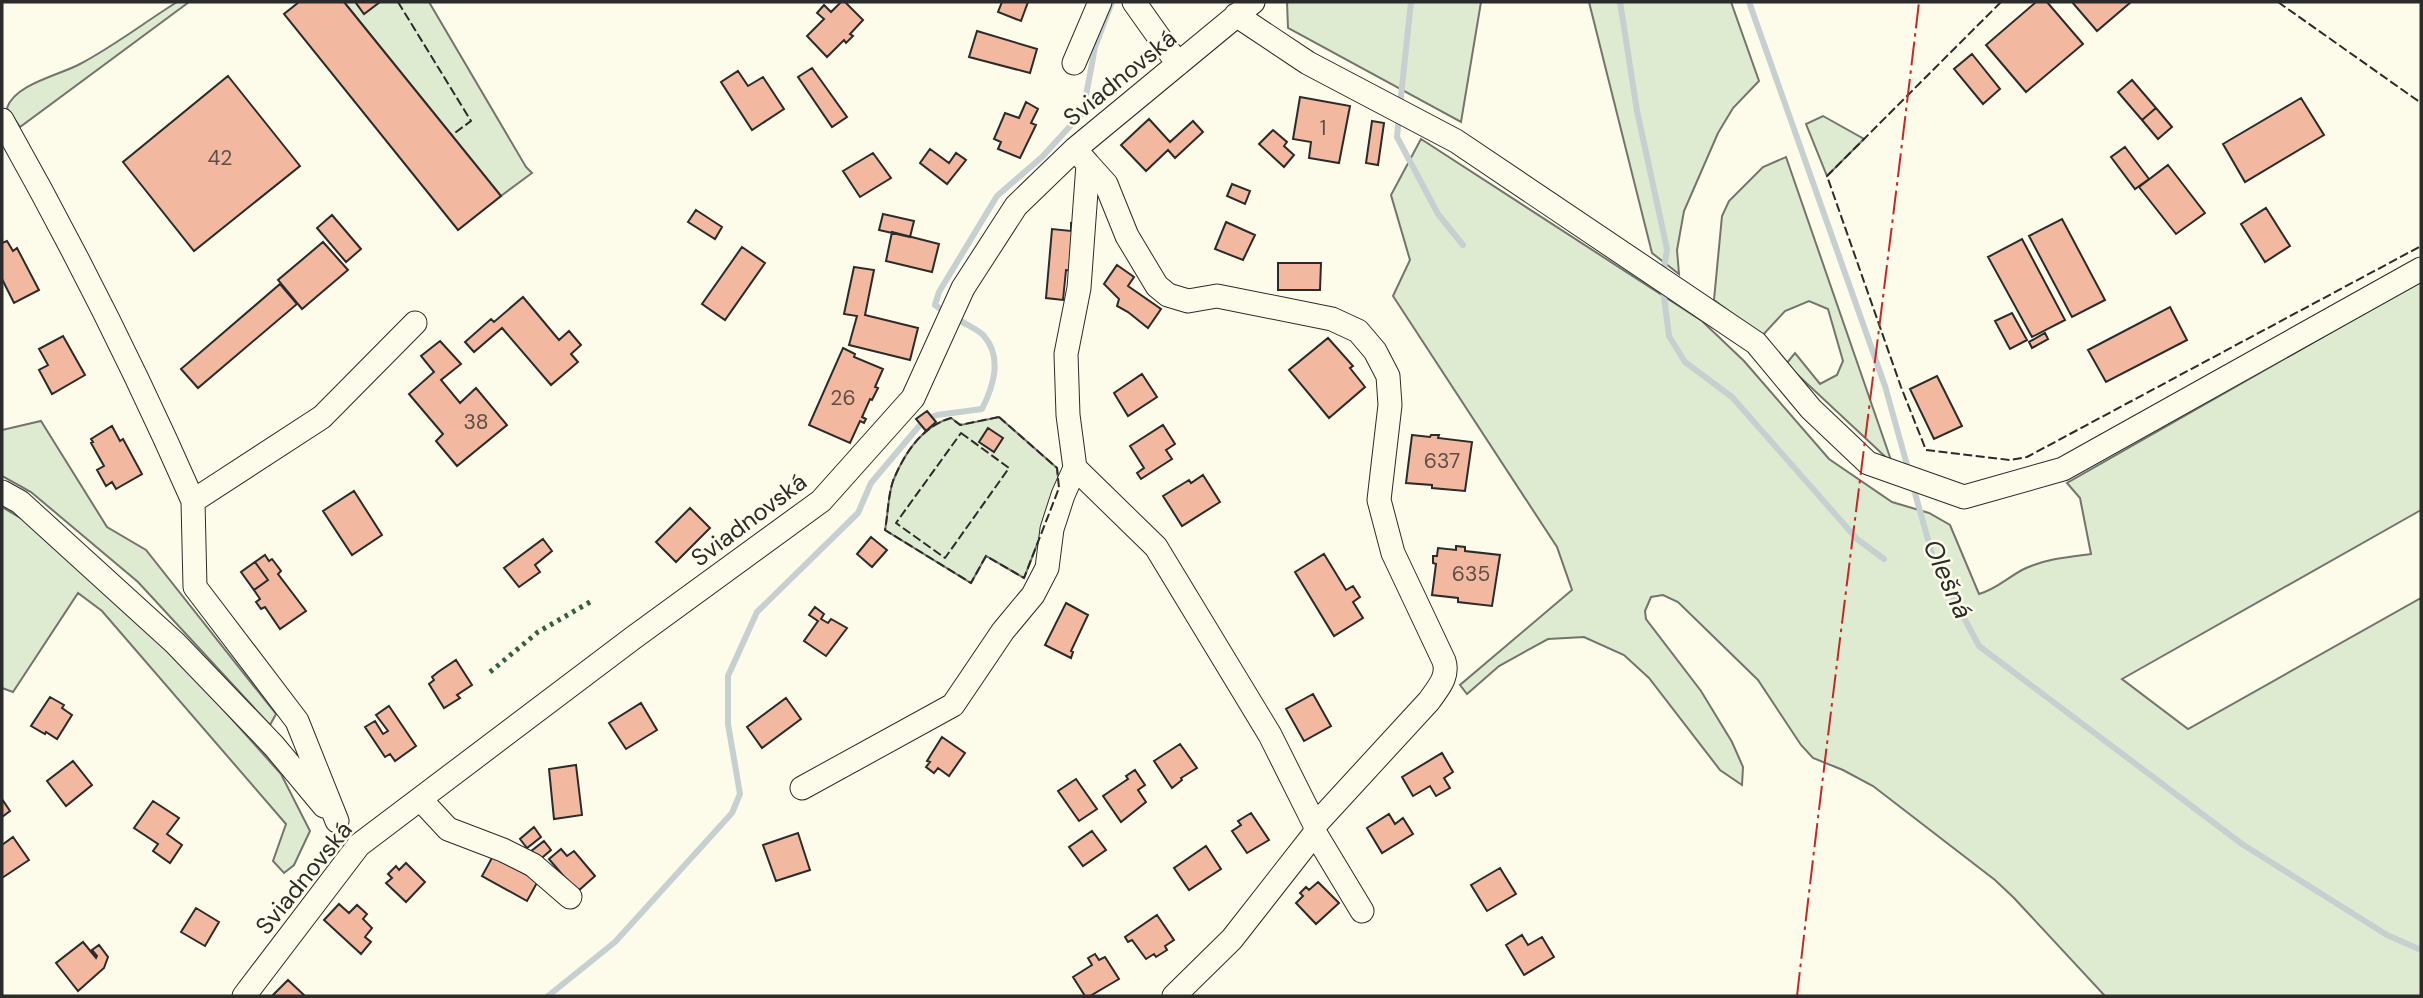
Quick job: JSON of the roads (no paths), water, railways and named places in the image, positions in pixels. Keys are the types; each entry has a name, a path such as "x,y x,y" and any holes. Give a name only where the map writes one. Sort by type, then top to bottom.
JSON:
{"street":[{"path":"1074,62 1100,2"},
{"path":"1134,2 1178,64"},
{"path":"1245,9 1308,63 1456,141 1756,343 1811,409 1868,463 1964,497 2063,469 2421,270"},
{"name":"Sviadnovská","path":"244,996 359,845 633,638 821,501 913,398 963,288 1016,206 1081,156 1178,64 1245,9"},
{"path":"2,120 49,203 141,383 193,501 195,587 297,721 337,821"},
{"path":"802,788 953,705 1003,631 1033,595 1047,568 1052,529 1075,468 1068,415 1066,354 1079,288 1081,156"},
{"path":"1081,156 1107,184 1127,236 1157,286 1168,295 1188,301 1217,296 1332,319 1358,331 1375,351 1388,376 1390,405 1379,500 1393,553 1447,668 1445,678 1429,701 1315,829 1232,939 1174,996"},
{"path":"193,501 322,417 415,323"},
{"path":"1075,468 1156,547 1270,735 1315,829 1362,911"},
{"path":"2,492 20,502 175,643 274,746 359,845"},
{"path":"421,800 448,829 534,865 570,897"}],"waterway":[{"path":"946,313 935,305 939,292 997,196 1042,157 1083,112 1095,47 1112,2"},
{"path":"1400,105 1411,2"},
{"path":"1620,2 1637,111 1667,249 1663,275"},
{"name":"Olešná","path":"1749,2 1885,386 1909,472"},
{"path":"1399,116 1397,137 1438,214 1463,245"},
{"path":"1663,289 1669,336 1685,362 1732,397 1857,539 1884,559"},
{"path":"548,996 615,942 732,813 740,794 728,724 728,676 757,612 858,513 871,483 925,419 982,409 992,382 995,363 993,354 981,333 956,318"},
{"name":"Olešná","path":"1913,486 1934,561 1979,646 2242,844 2387,935 2421,950"}]}
